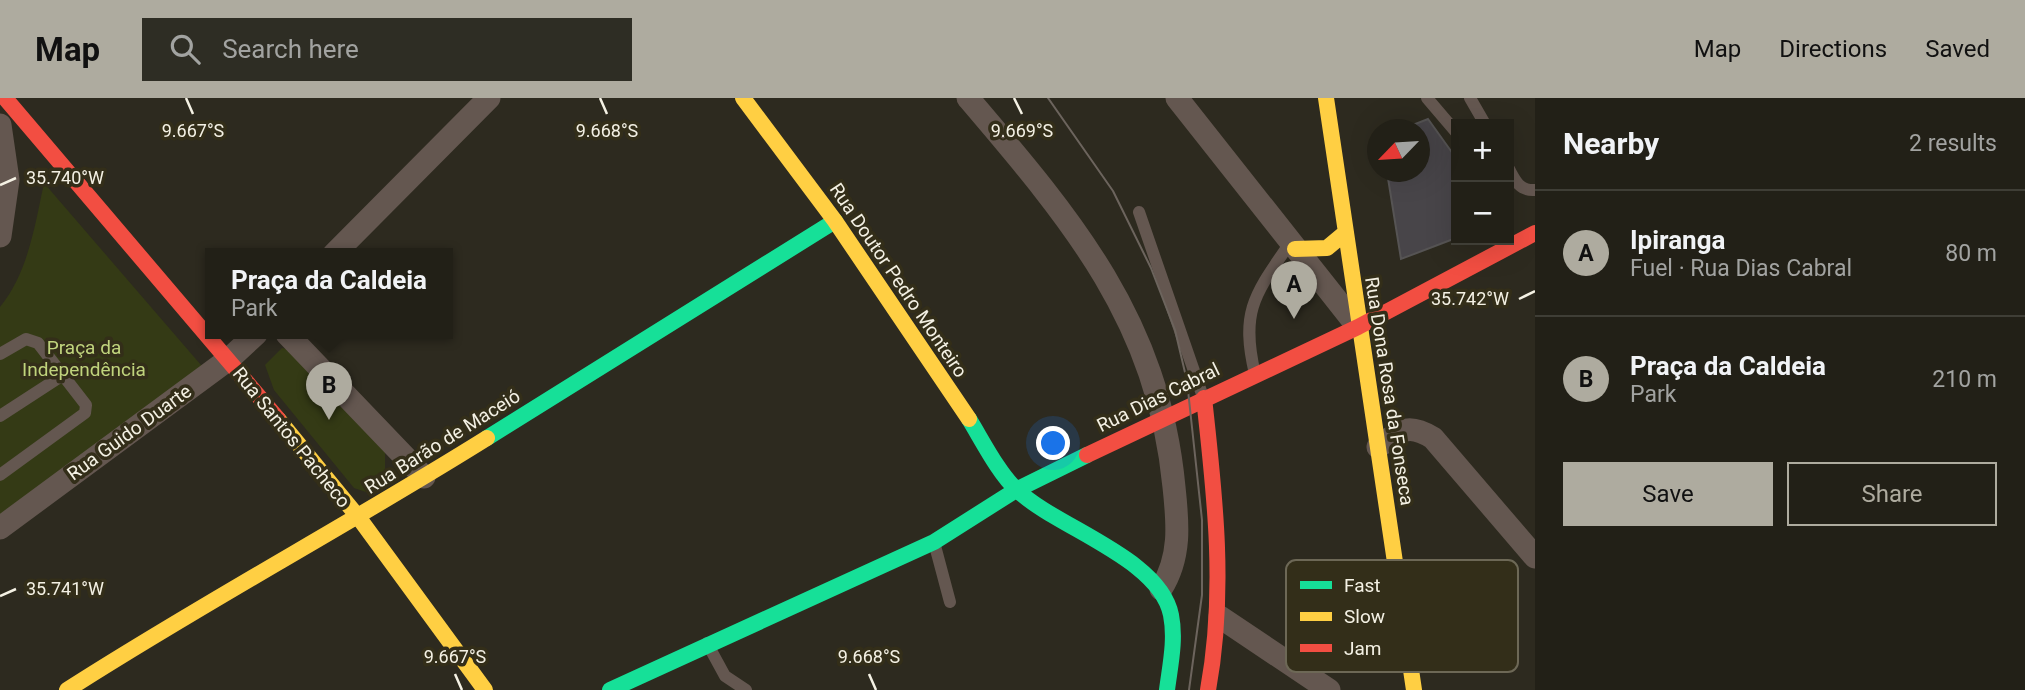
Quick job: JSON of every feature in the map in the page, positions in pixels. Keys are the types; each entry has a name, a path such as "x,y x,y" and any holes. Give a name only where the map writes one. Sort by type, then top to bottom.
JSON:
{"main road":[{"name":"Rua Santos Pacheco","path":"5,98 205,331"},
{"name":"Rua Doutor Pedro Monteiro","path":"743,98 835,220 1016,490"},
{"name":"Rua Dona Rosa da Fonseca","path":"1326,98 1395,560"},
{"name":"Rua Barão de Maceió","path":"67,690 155,634 359,518 835,220"},
{"path":"1293,246 1327,248 1345,233"},
{"name":"Rua Dias Cabral","path":"610,690 706,643 934,542 1016,490 1164,416 1358,327 1535,233"},
{"path":"1350,267 1376,292 1404,304"},
{"name":"Rua Santos Pacheco","path":"212,339 359,518 485,690"},
{"path":"1204,398 1219,535 1220,617 1208,690"},
{"path":"1016,490 1139,570 1160,589 1171,614 1173,639 1167,690"},
{"name":"Rua Dona Rosa da Fonseca","path":"1411,672 1414,690"}],"street":[{"path":"340,248 489,98"},
{"path":"968,98 1047,190 1110,285 1147,358 1164,416 1178,527 1175,562 1160,589"},
{"path":"1177,98 1358,327"},
{"path":"0,125 8,180 0,236"},
{"name":"Rua Guido Duarte","path":"0,528 229,359 251,339"},
{"path":"292,339 424,477"},
{"path":"1378,447 1408,428 1418,429 1433,438 1535,556"},
{"path":"1220,617 1286,661"},
{"path":"1302,672 1329,690"}],"lane":[{"path":"1427,98 1451,126"},
{"path":"1471,98 1482,119"},
{"path":"1514,178 1525,190 1535,190"},
{"path":"1139,212 1204,398"},
{"path":"1255,374 1248,342 1251,312 1263,284 1293,246"},
{"path":"0,354 26,339 38,343 86,405 85,413 0,475"},
{"path":"0,416 63,374"},
{"path":"934,542 950,602"},
{"path":"706,643 725,676 746,690"}],"green space":[{"name":"Praça da Independência","path":"44,183 207,372 0,523 0,307 10,294 24,264"},
{"path":"282,348 295,351 385,451 385,483 369,493 354,488 274,390 265,365"}],"building":[{"path":"1430,122 1451,151 1451,240 1401,259 1389,182 1430,182"}],"tram line":[{"path":"1048,98 1113,191 1151,268 1175,330 1187,381 1202,520 1202,595 1189,690"}],"traffic: fast":[{"path":"487,438 835,221"},
{"path":"969,419 997,466 1017,490 1056,518 1128,560 1148,577 1163,595 1171,615 1173,634 1167,690"},
{"path":"610,690 934,542 1016,490 1087,455"}],"traffic: slow":[{"path":"743,98 835,221 969,419"},
{"path":"1326,98 1395,560"},
{"path":"1295,249 1327,248 1345,233"},
{"path":"278,419 359,518 485,690"},
{"path":"67,690 487,438"},
{"path":"1411,672 1414,690"}],"traffic: jam":[{"path":"5,98 205,333"},
{"path":"1087,455 1358,327 1535,233"},
{"path":"210,339 278,419"},
{"path":"1204,398 1215,508 1218,580 1217,617 1208,690"}],"place":[{"name":"Ipiranga","path":"1294,319"},
{"name":"Praça da Caldeia","path":"329,420"}]}
